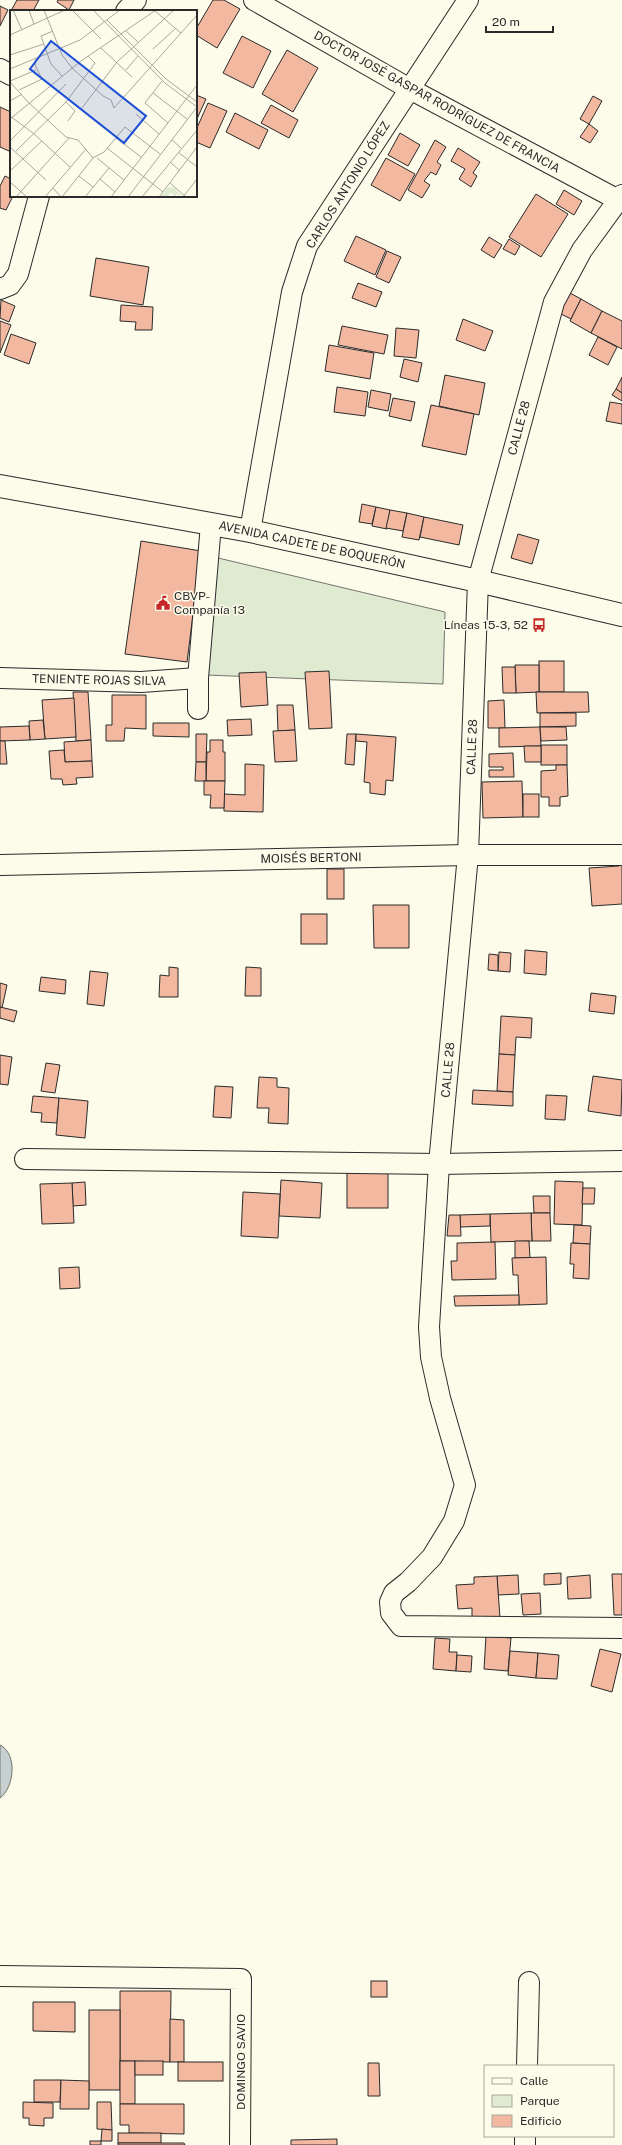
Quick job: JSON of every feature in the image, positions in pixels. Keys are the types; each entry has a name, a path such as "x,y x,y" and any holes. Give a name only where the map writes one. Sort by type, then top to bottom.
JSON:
{"main road":[{"name":"AVENIDA CADETE DE BOQUERÓN","path":"0,486 250,531 478,581 622,615"}],"street":[{"path":"127,10 136,0"},
{"name":"DOCTOR JOSÉ GASPAR RODRÍGUEZ DE FRANCIA","path":"254,0 408,88 621,199"},
{"name":"CARLOS ANTONIO LÓPEZ","path":"250,531 292,292 307,246 344,191 408,88 468,0"},
{"path":"0,69 10,74"},
{"path":"1,289 10,285 18,274 40,197"},
{"name":"CALLE 28","path":"621,199 582,250 554,302 478,581 468,855 439,1164 429,1327 431,1357 440,1398 465,1485 454,1521 432,1557 408,1582 394,1593 390,1602 391,1613 401,1626 622,1628"},
{"path":"198,709 198,678 211,524"},
{"name":"TENIENTE ROJAS SILVA","path":"0,678 141,682 198,678"},
{"name":"MOISÉS BERTONI","path":"0,865 468,855 622,855"},
{"path":"25,1159 439,1164 622,1161"},
{"name":"DOMINGO SAVIO","path":"0,1976 241,1979 240,2145"},
{"path":"527,2065 529,1982"}],"green space":[{"path":"214,557 445,612 443,684 205,675"}],"shaded area":[{"path":"0,1745 6,1749 10,1756 12,1771 8,1787 0,1798"}],"building":[{"path":"17,0 39,0 34,10 12,9"},
{"path":"58,0 74,0 69,10 57,2"},
{"path":"213,0 224,0 240,9 217,48 197,36 197,27"},
{"path":"0,6 8,10 0,26"},
{"path":"242,36 271,51 253,88 223,73"},
{"path":"287,50 318,68 293,112 262,94"},
{"path":"197,95 206,99 197,119"},
{"path":"593,96 602,101 589,124 580,119"},
{"path":"208,103 227,111 210,148 197,142 197,128"},
{"path":"271,105 298,120 289,138 261,123"},
{"path":"0,107 10,112 10,148 9,151 0,147"},
{"path":"235,113 268,130 259,149 226,132"},
{"path":"589,124 598,131 590,143 580,137"},
{"path":"400,133 420,145 408,166 388,155"},
{"path":"435,140 446,147 437,162 441,165 436,175 431,172 424,181 430,185 422,198 408,190"},
{"path":"458,148 480,162 473,173 477,176 471,187 459,179 465,169 451,161"},
{"path":"386,158 415,174 400,201 371,185"},
{"path":"5,176 10,178 10,197 12,197 6,210 0,208 0,186"},
{"path":"564,190 582,201 574,215 556,204"},
{"path":"536,194 568,214 541,257 509,237"},
{"path":"356,236 386,250 375,275 344,261"},
{"path":"489,237 502,245 494,258 481,250"},
{"path":"509,239 520,246 515,255 503,249"},
{"path":"387,251 401,257 389,283 376,277"},
{"path":"96,258 149,267 143,305 90,296"},
{"path":"358,283 382,292 376,307 352,298"},
{"path":"570,293 581,299 571,319 559,313"},
{"path":"581,299 602,311 591,333 570,321"},
{"path":"1,300 15,306 9,322 0,318"},
{"path":"121,305 153,307 152,330 135,330 136,322 120,321"},
{"path":"602,311 622,321 622,349 591,333"},
{"path":"463,319 493,331 485,351 456,340"},
{"path":"0,321 11,325 0,353"},
{"path":"342,326 388,335 384,354 338,345"},
{"path":"396,328 419,330 416,358 394,356"},
{"path":"11,334 36,343 29,364 4,355"},
{"path":"598,337 617,347 608,365 589,355"},
{"path":"329,345 374,353 370,379 325,371"},
{"path":"404,359 422,363 418,382 400,377"},
{"path":"445,375 485,383 479,415 439,406"},
{"path":"622,377 622,393 616,389"},
{"path":"337,387 368,392 365,416 334,412"},
{"path":"616,389 622,393 622,401 612,395"},
{"path":"371,390 391,394 388,411 368,407"},
{"path":"393,398 415,402 411,421 389,416"},
{"path":"610,402 622,404 622,424 606,421"},
{"path":"431,405 474,414 466,455 422,446"},
{"path":"362,504 376,507 372,524 359,522"},
{"path":"376,507 390,510 387,529 372,526"},
{"path":"390,510 407,513 403,531 386,528"},
{"path":"407,513 424,517 419,540 402,537"},
{"path":"424,517 463,525 459,545 420,537"},
{"path":"518,534 539,540 532,564 511,558"},
{"name":"CBVP- Companía 13","path":"141,541 201,551 187,662 125,654"},
{"path":"539,661 564,661 564,692 539,692"},
{"path":"515,665 539,665 539,692 516,693"},
{"path":"502,667 515,667 516,693 503,693"},
{"path":"329,671 332,728 309,729 305,672"},
{"path":"266,672 268,705 241,707 239,673"},
{"path":"73,692 88,692 91,740 76,741"},
{"path":"536,692 588,692 589,712 537,713"},
{"path":"112,695 146,695 146,729 125,728 124,741 106,741 106,725 112,725"},
{"path":"74,698 76,737 45,739 42,700"},
{"path":"504,700 505,728 488,728 488,701"},
{"path":"277,705 293,705 295,730 278,731"},
{"path":"540,713 576,713 576,726 540,727"},
{"path":"251,719 252,735 228,736 227,720"},
{"path":"43,720 45,739 30,740 29,721"},
{"path":"153,723 189,723 189,737 153,736"},
{"path":"29,726 30,740 0,741 0,727"},
{"path":"540,727 541,746 499,747 499,728"},
{"path":"540,727 566,727 567,740 541,741"},
{"path":"295,730 297,761 275,762 273,731"},
{"path":"196,734 207,734 206,762 196,762"},
{"path":"347,734 356,734 354,765 345,764"},
{"path":"356,734 396,737 393,781 386,780 385,795 370,793 370,783 364,782 367,742 356,741"},
{"path":"91,740 92,761 65,762 64,742"},
{"path":"210,740 223,740 223,752 225,752 225,781 206,781 207,752 210,752"},
{"path":"0,741 5,741 7,764 0,764"},
{"path":"541,745 567,745 567,765 541,765"},
{"path":"524,746 541,746 541,762 525,762"},
{"path":"64,750 65,762 92,761 93,777 76,778 77,784 63,785 62,779 51,779 49,751"},
{"path":"513,753 514,777 489,777 489,770 503,770 503,767 489,767 489,754"},
{"path":"196,762 206,762 206,781 195,781"},
{"path":"245,764 264,765 263,812 224,811 224,794 245,795"},
{"path":"556,765 567,765 568,796 560,797 560,806 549,806 549,797 541,797 541,771 556,770"},
{"path":"204,781 225,781 224,808 210,808 211,795 204,795"},
{"path":"522,781 523,817 483,818 482,782"},
{"path":"523,794 539,794 539,817 523,817"},
{"path":"622,857 622,904 592,906 589,868 619,866 618,858"},
{"path":"327,869 344,869 344,899 327,899"},
{"path":"373,905 409,905 409,948 374,948"},
{"path":"301,914 327,914 327,944 301,944"},
{"path":"525,950 547,952 546,975 524,973"},
{"path":"499,952 511,953 510,972 498,971"},
{"path":"489,954 498,955 498,971 488,970"},
{"path":"169,967 178,968 178,997 159,997 160,975 169,976"},
{"path":"246,967 261,968 261,996 245,996"},
{"path":"90,971 108,973 104,1006 87,1004"},
{"path":"41,977 66,980 65,994 39,991"},
{"path":"0,983 7,985 2,1008 0,1007"},
{"path":"591,993 616,996 614,1014 589,1011"},
{"path":"0,1007 17,1011 14,1022 0,1018"},
{"path":"501,1016 532,1018 531,1038 516,1037 515,1055 499,1054"},
{"path":"499,1054 515,1055 513,1092 497,1091"},
{"path":"0,1055 12,1057 8,1085 0,1084"},
{"path":"46,1063 60,1065 55,1093 41,1091"},
{"path":"593,1076 622,1080 621,1116 588,1111"},
{"path":"259,1077 277,1078 277,1087 289,1088 288,1124 268,1123 269,1108 257,1108"},
{"path":"215,1086 233,1087 231,1118 213,1117"},
{"path":"473,1090 513,1092 513,1106 472,1104"},
{"path":"546,1095 567,1096 565,1120 545,1119"},
{"path":"33,1096 59,1098 57,1123 41,1122 42,1113 31,1112"},
{"path":"59,1098 88,1101 85,1138 56,1135"},
{"path":"347,1168 388,1168 388,1208 347,1208"},
{"path":"281,1180 322,1183 320,1218 279,1216"},
{"path":"555,1181 583,1182 582,1225 554,1224"},
{"path":"85,1182 86,1205 73,1206 72,1183"},
{"path":"72,1183 74,1223 42,1224 40,1184"},
{"path":"583,1188 595,1188 594,1204 582,1204"},
{"path":"243,1192 280,1194 278,1238 241,1236"},
{"path":"533,1196 550,1196 550,1213 534,1213"},
{"path":"531,1213 550,1213 551,1241 532,1241"},
{"path":"531,1213 532,1241 491,1242 490,1214"},
{"path":"490,1214 490,1226 460,1227 460,1215"},
{"path":"449,1215 460,1215 461,1236 447,1236"},
{"path":"574,1225 591,1226 590,1244 573,1243"},
{"path":"515,1241 529,1241 530,1258 515,1258"},
{"path":"495,1242 496,1279 452,1280 451,1261 457,1261 457,1243"},
{"path":"571,1243 590,1244 589,1279 573,1278 574,1264 570,1264"},
{"path":"546,1257 547,1304 519,1305 518,1275 513,1275 512,1258"},
{"path":"79,1267 80,1288 60,1289 59,1268"},
{"path":"519,1295 519,1305 455,1306 454,1296"},
{"path":"561,1573 561,1584 544,1585 544,1574"},
{"path":"612,1574 622,1574 622,1615 614,1615"},
{"path":"518,1575 519,1594 498,1595 497,1576"},
{"path":"590,1575 591,1598 568,1599 567,1577"},
{"path":"497,1576 500,1618 472,1619 472,1608 458,1609 456,1585 474,1584 474,1577"},
{"path":"540,1593 541,1614 523,1615 521,1594"},
{"path":"486,1636 511,1638 508,1671 484,1669"},
{"path":"435,1638 450,1639 449,1652 457,1652 456,1671 433,1669"},
{"path":"600,1649 621,1654 612,1692 591,1686"},
{"path":"510,1651 538,1653 536,1678 508,1675"},
{"path":"538,1653 559,1655 557,1679 536,1678"},
{"path":"457,1655 472,1656 471,1672 456,1671"},
{"path":"371,1981 387,1981 387,1997 371,1997"},
{"path":"120,1991 171,1991 170,2062 120,2061"},
{"path":"33,2002 75,2002 75,2032 33,2031"},
{"path":"89,2010 120,2010 120,2090 89,2090"},
{"path":"170,2019 184,2020 184,2062 170,2062"},
{"path":"120,2061 135,2061 135,2104 120,2104"},
{"path":"135,2061 163,2061 163,2075 135,2075"},
{"path":"178,2062 223,2062 223,2081 178,2081"},
{"path":"368,2063 379,2063 380,2096 368,2096"},
{"path":"34,2080 61,2080 60,2102 34,2102"},
{"path":"61,2080 89,2081 89,2109 60,2109"},
{"path":"23,2102 53,2103 53,2118 44,2118 44,2126 29,2125 29,2118 23,2118"},
{"path":"97,2102 111,2102 112,2130 97,2129"},
{"path":"120,2104 184,2104 184,2134 129,2133 129,2125 120,2125"},
{"path":"102,2129 112,2130 112,2141 101,2141"},
{"path":"118,2133 161,2133 161,2143 118,2143"},
{"path":"337,2139 337,2145 291,2145 291,2140"},
{"path":"90,2141 101,2141 101,2145 90,2145"},
{"path":"118,2143 184,2143 185,2145 118,2145"}],"place":[{"name":"CBVP- Companía 13","path":"163,603"},
{"name":"Líneas 15-3, 52","path":"539,625"}]}
